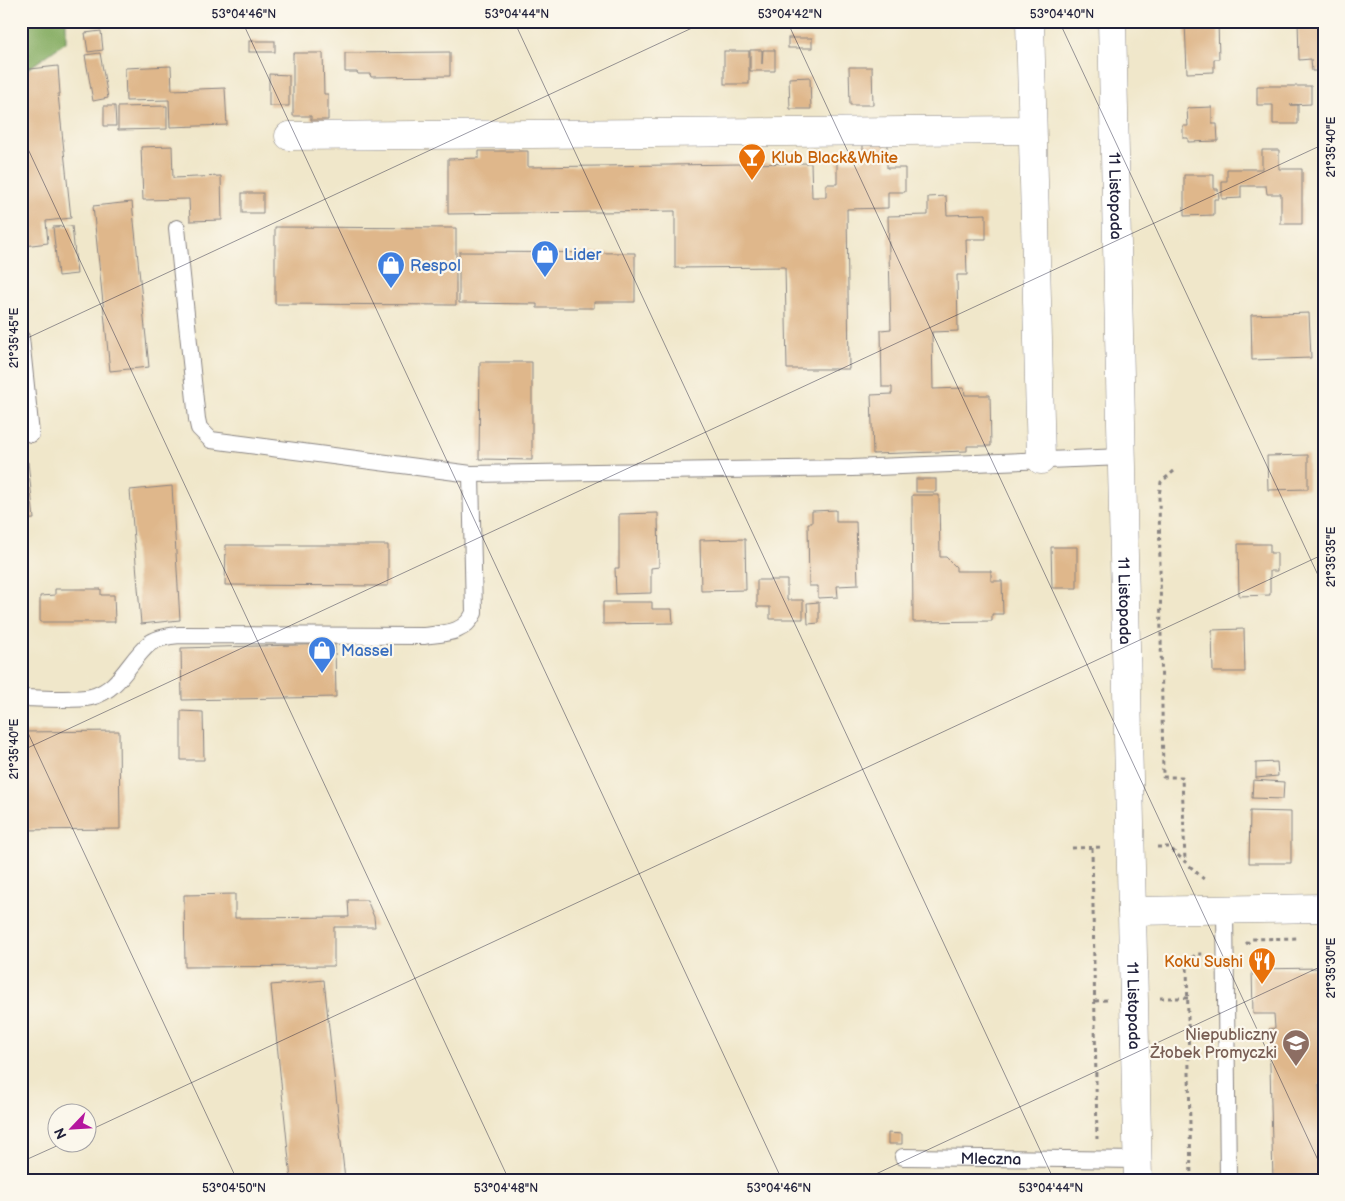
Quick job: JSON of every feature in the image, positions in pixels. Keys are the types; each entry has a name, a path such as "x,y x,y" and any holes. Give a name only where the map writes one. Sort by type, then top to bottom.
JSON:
{"street":[{"path":"1030,21 1041,460"},
{"name":"11 Listopada","path":"1112,21 1138,1170"},
{"path":"289,136 1032,130"},
{"path":"1132,911 1324,908"}],"lane":[{"path":"177,228 197,420 199,428 211,440 471,474 852,468 1123,457"},
{"path":"21,338 31,434"},
{"path":"21,698 91,697 121,678 151,643 180,635 424,636 463,628 474,613 471,474"},
{"path":"1225,910 1228,1180"},
{"name":"Mleczna","path":"903,1157 1098,1161 1138,1170"}],"path":[{"path":"1174,471 1161,482 1159,496 1163,777 1182,777 1185,862"},
{"path":"1092,848 1098,1161"},
{"path":"1242,946 1252,940 1306,938"},
{"path":"1187,963 1191,1180"}],"green space":[{"path":"21,21 66,21 66,42 25,71 21,71"}],"building":[{"path":"1185,21 1218,21 1219,59 1214,59 1214,72 1187,73"},
{"path":"1298,21 1324,21 1324,71 1312,71 1311,59 1299,60"},
{"path":"101,31 103,50 88,52 85,33"},
{"path":"788,38 812,38 812,48 788,48"},
{"path":"249,41 275,41 275,52 249,52"},
{"path":"750,50 762,50 762,64 763,50 775,50 775,71 750,71"},
{"path":"724,51 749,51 749,84 724,84"},
{"path":"450,52 450,76 371,77 370,74 345,72 345,53"},
{"path":"100,53 108,98 93,101 85,55"},
{"path":"293,53 323,53 324,94 328,94 328,120 311,120 311,116 293,116"},
{"path":"58,66 60,94 58,94 71,218 46,221 48,243 24,246 21,218 21,70"},
{"path":"171,66 172,90 225,88 227,125 170,127 169,100 126,101 125,68"},
{"path":"849,67 872,67 873,105 850,105"},
{"path":"269,74 289,75 289,106 269,106"},
{"path":"810,77 811,109 790,109 789,78"},
{"path":"1257,86 1311,86 1311,104 1290,105 1298,105 1298,124 1273,124 1273,105 1257,105"},
{"path":"104,106 115,106 116,126 104,126"},
{"path":"167,106 167,129 118,130 118,107"},
{"path":"1212,107 1212,124 1217,124 1218,141 1188,142 1188,138 1183,138 1183,126 1188,126 1187,108"},
{"path":"863,144 887,144 887,168 905,168 905,192 888,192 888,208 847,209 849,369 787,369 785,267 675,268 675,211 448,214 448,159 479,158 479,151 528,151 528,167 811,163 812,197 826,197 826,184 837,184 837,161 863,161"},
{"path":"172,146 173,178 221,176 222,220 190,221 189,199 143,200 141,147"},
{"path":"1262,150 1279,150 1279,169 1302,169 1302,224 1281,224 1281,194 1267,194 1266,186 1241,186 1241,198 1222,199 1222,181 1227,181 1227,169 1262,169"},
{"path":"1184,175 1214,175 1214,189 1218,189 1219,199 1214,199 1214,215 1184,216"},
{"path":"242,193 263,193 263,213 242,213"},
{"path":"946,196 947,215 986,214 986,239 966,239 967,275 957,275 958,331 932,332 933,389 964,388 965,395 990,395 991,446 967,446 967,451 873,454 871,395 892,394 892,387 882,387 881,330 891,329 888,216 928,215 928,197"},
{"path":"132,202 149,367 110,371 93,206"},
{"path":"72,226 77,274 58,276 53,227"},
{"path":"275,227 456,228 456,305 275,304"},
{"path":"459,252 635,253 635,302 594,302 594,308 537,308 537,304 459,303"},
{"path":"1309,313 1311,358 1252,360 1251,315"},
{"path":"480,362 532,362 532,460 479,459"},
{"path":"1308,455 1308,489 1268,490 1267,456"},
{"path":"21,462 28,462 34,519 21,520"},
{"path":"916,479 936,479 936,492 916,492"},
{"path":"172,486 180,620 141,624 130,490"},
{"path":"912,495 939,495 940,557 946,557 956,567 956,571 991,571 991,581 1002,581 1003,614 992,614 992,621 913,622"},
{"path":"836,510 836,522 856,522 858,585 837,586 838,597 818,598 818,586 809,586 808,523 812,523 812,511"},
{"path":"658,513 659,567 651,568 651,593 616,594 615,568 619,568 619,514"},
{"path":"745,539 746,590 701,591 700,540"},
{"path":"1238,544 1270,544 1270,553 1277,553 1277,571 1270,571 1270,595 1239,596"},
{"path":"226,545 388,545 388,586 225,585"},
{"path":"1051,547 1077,547 1077,588 1052,588"},
{"path":"757,580 787,580 787,600 803,600 803,619 770,619 770,607 757,607"},
{"path":"55,589 101,589 101,595 114,595 115,622 40,622 40,596 55,595"},
{"path":"603,602 652,602 652,609 672,609 673,623 603,624"},
{"path":"819,602 819,623 808,624 807,603"},
{"path":"1244,629 1245,672 1213,672 1212,630"},
{"path":"335,644 336,697 182,700 181,648"},
{"path":"181,711 203,712 204,760 181,760"},
{"path":"119,731 120,829 21,830 21,732"},
{"path":"1277,762 1278,776 1256,778 1256,763"},
{"path":"1253,780 1284,782 1283,799 1252,798"},
{"path":"1250,811 1291,812 1291,863 1249,863"},
{"path":"235,894 235,918 349,917 348,900 367,900 374,917 375,927 334,927 334,966 185,967 184,895"},
{"path":"1324,968 1324,1006 1319,1006 1319,1039 1324,1039 1324,1084 1319,1084 1320,1106 1324,1106 1324,1180 1273,1180 1269,1029 1275,1028 1274,1014 1253,1014 1252,969"},
{"path":"324,980 345,1180 291,1180 271,985"},
{"path":"888,1133 902,1134 902,1144 888,1144"}],"place":[{"name":"Klub Black&White","path":"752,181"},
{"name":"Lider","path":"545,278"},
{"name":"Respol","path":"391,289"},
{"name":"Massel","path":"322,674"},
{"name":"Koku Sushi","path":"1262,985"},
{"name":"Niepubliczny Żłobek Promyczki","path":"1296,1067"}]}
